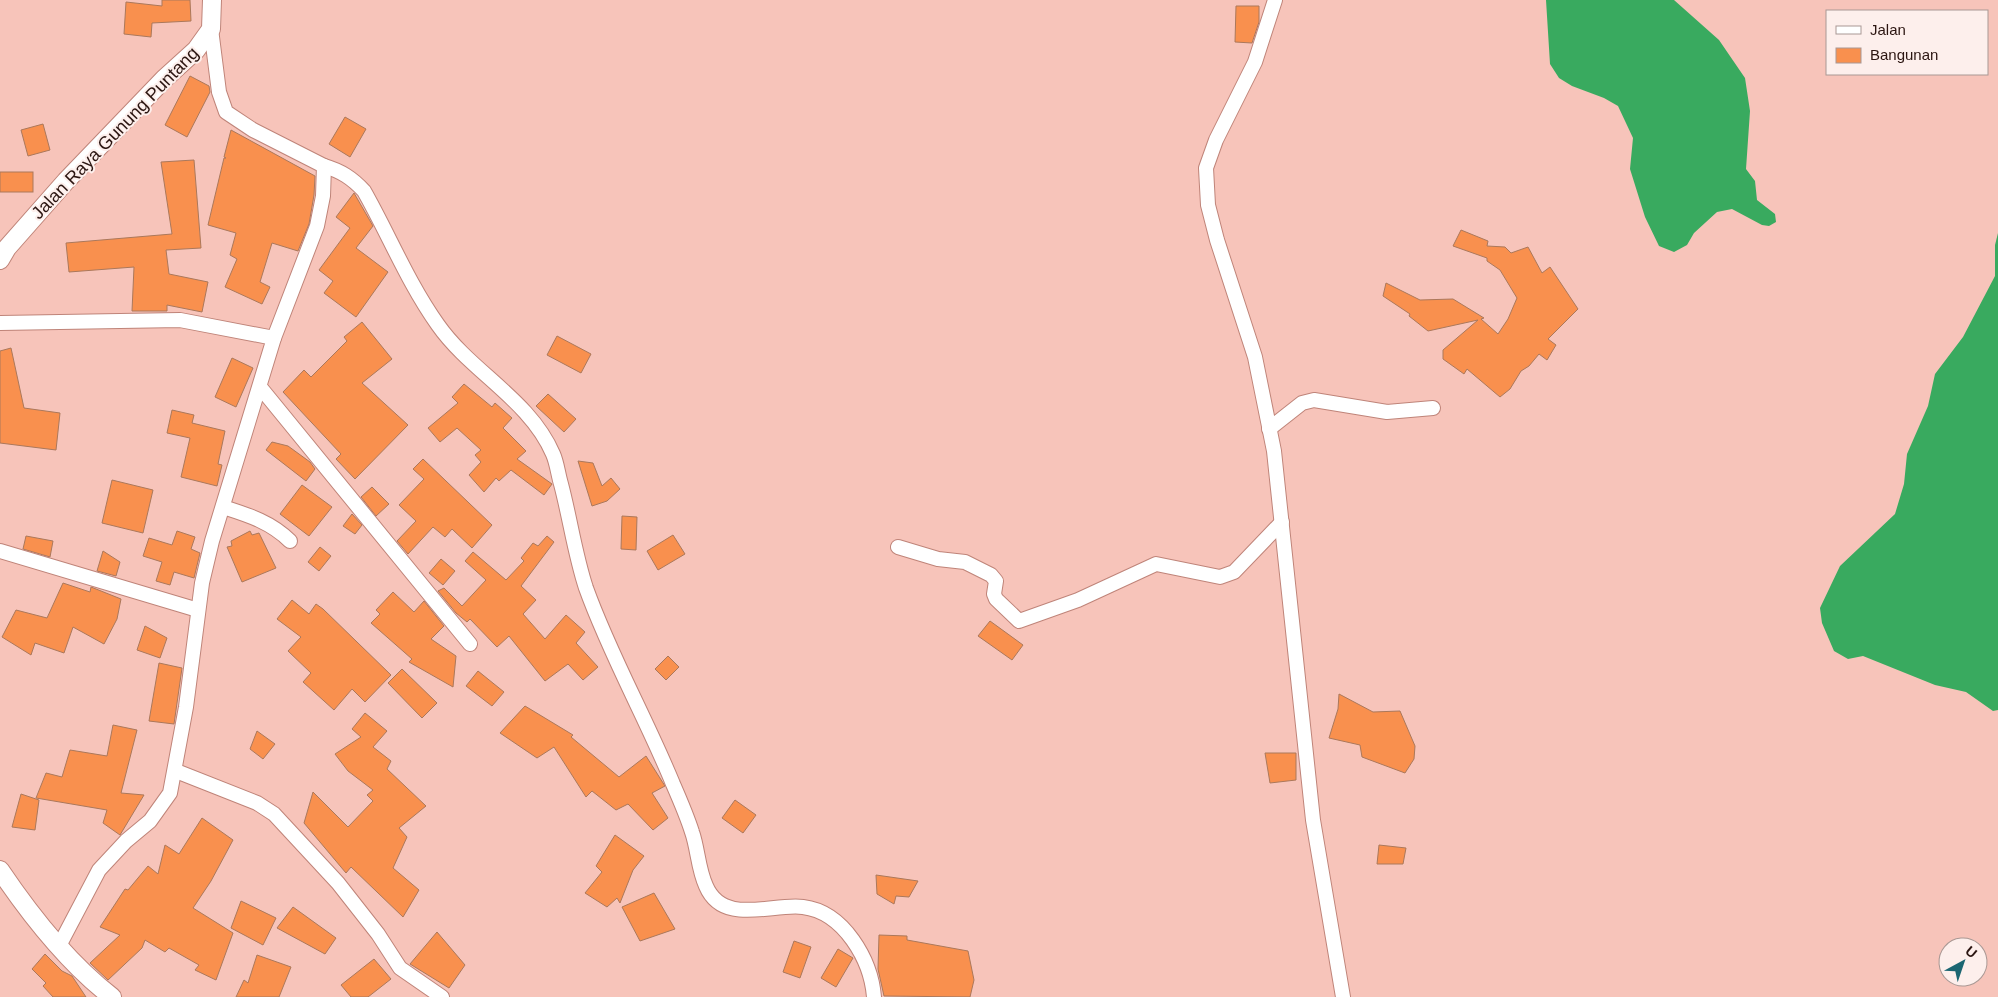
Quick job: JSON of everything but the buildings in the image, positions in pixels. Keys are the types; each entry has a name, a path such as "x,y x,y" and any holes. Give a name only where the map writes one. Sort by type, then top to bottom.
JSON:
{"street":[{"name":"Jalan Raya Gunung Puntang","path":"0,260 7,248 66,181 164,79 196,50 211,29 212,0"},
{"path":"1275,0 1255,62 1216,140 1206,168 1208,205 1217,240 1255,357 1269,429 1282,522 1313,820 1343,997"},
{"path":"211,29 219,92 226,112 253,130 324,166 338,170 354,180 364,191 412,284 438,326 472,364 534,421 553,454 586,586 608,641 673,784 693,833 698,862 706,888 719,901 735,910 805,907 824,914 845,931 860,950 873,985 874,997"},
{"path":"59,946 98,870 126,841 150,822 170,793 176,771 202,583 222,507 274,338 317,226 323,196 324,166"},
{"path":"0,323 180,320 274,338"},
{"path":"260,387 470,644"},
{"path":"1269,429 1302,403 1314,400 1388,412 1433,408"},
{"path":"222,507 265,522 278,529 290,541"},
{"path":"898,547 938,559 965,562 991,575 996,581 994,594 996,599 1019,621 1078,600 1156,564 1213,576 1226,576 1234,572 1282,522"},
{"path":"0,551 198,610"},
{"path":"176,771 257,802 274,814 338,883 378,934 400,968 442,997"},
{"path":"0,870 23,904 102,994"}],"green space":[{"path":"1546,0 1674,0 1719,40 1745,78 1750,111 1746,169 1755,181 1757,200 1775,214 1776,222 1769,226 1762,225 1732,209 1717,212 1694,233 1687,245 1674,252 1659,246 1645,217 1630,169 1633,138 1618,106 1604,98 1572,86 1559,78 1550,64"},
{"path":"1998,233 1998,710 1993,711 1966,692 1935,685 1863,656 1848,659 1834,651 1822,623 1820,608 1840,566 1895,514 1904,484 1907,454 1928,406 1935,374 1963,337 1995,276 1995,245"}]}
